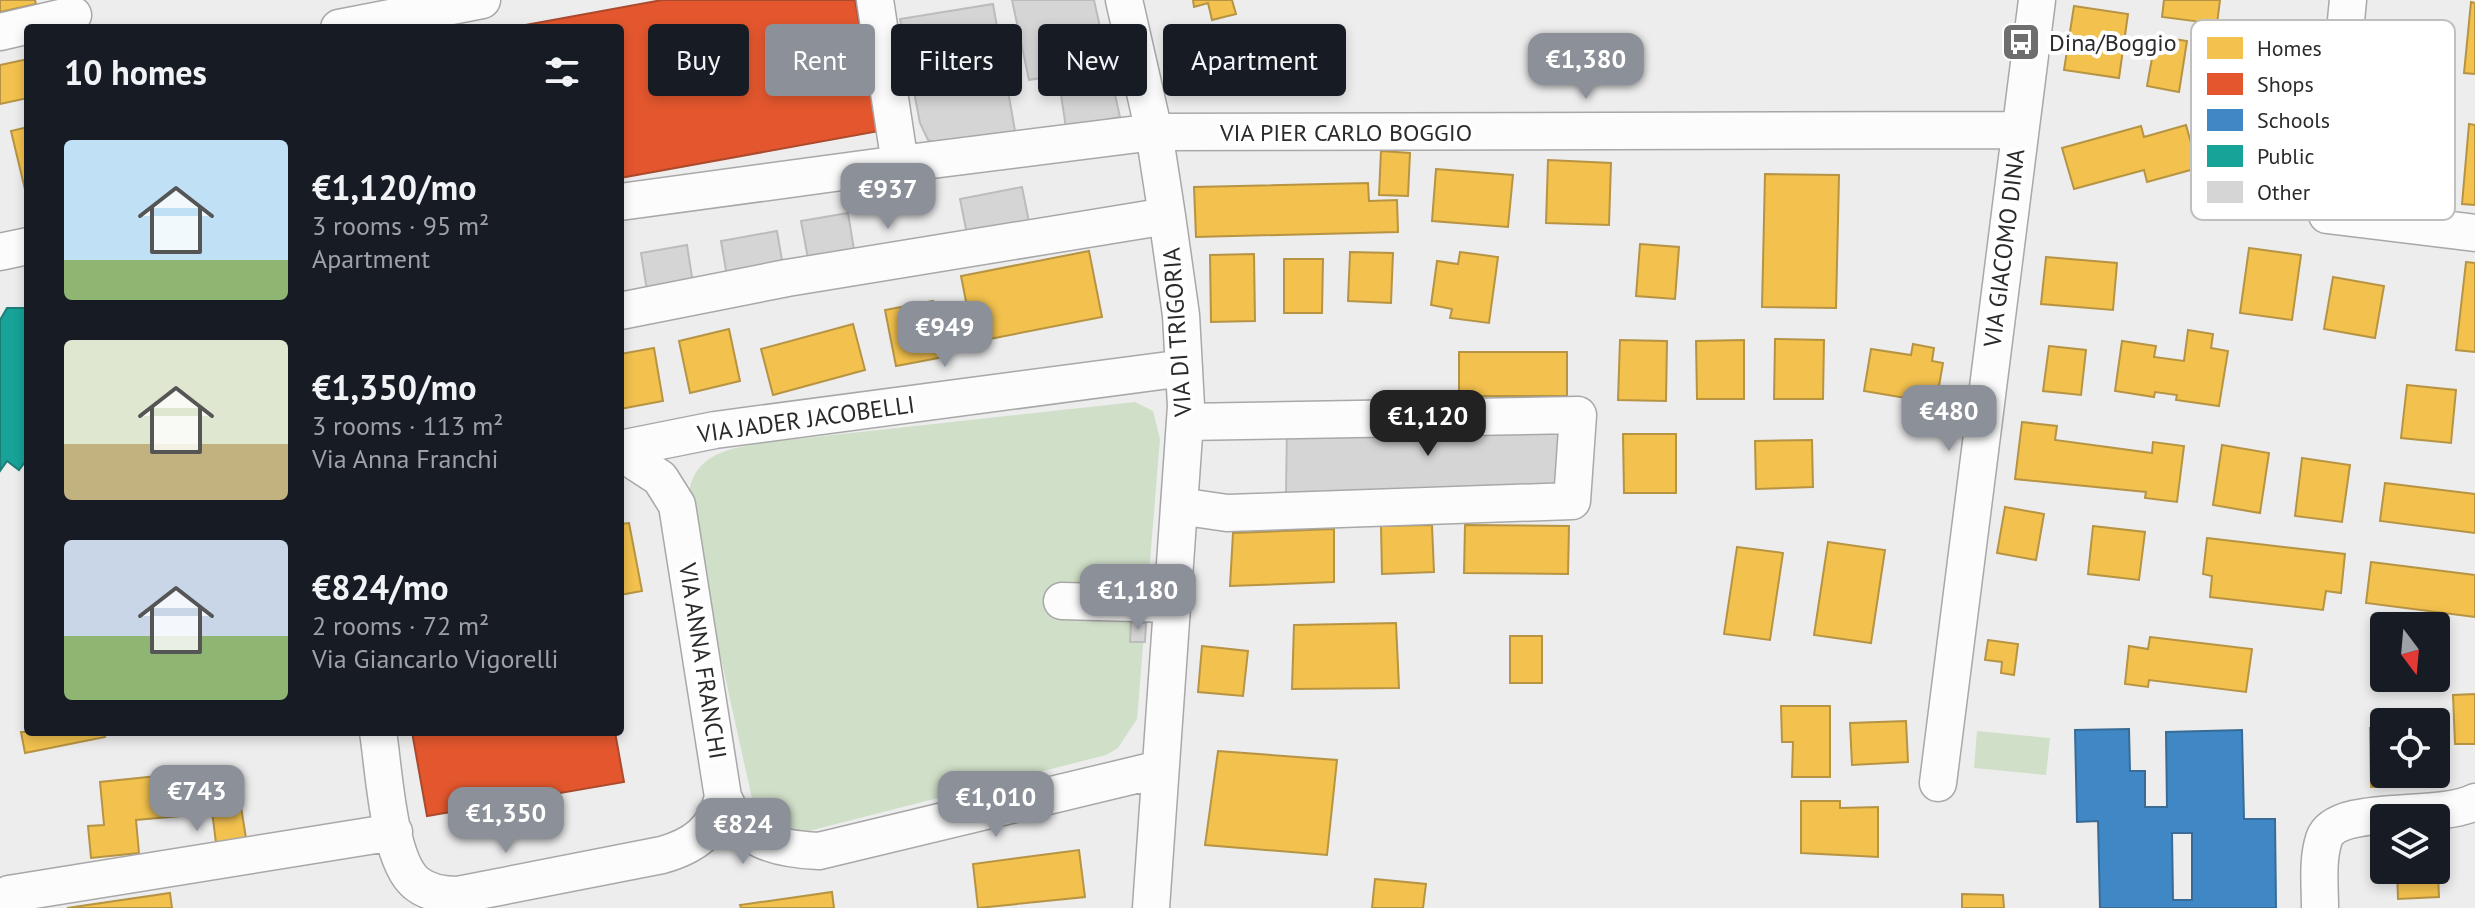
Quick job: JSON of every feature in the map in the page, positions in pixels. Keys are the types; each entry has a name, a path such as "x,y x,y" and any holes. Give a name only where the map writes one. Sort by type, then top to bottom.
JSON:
{"street":[{"path":"359,24 482,0"},
{"path":"875,0 900,164"},
{"name":"VIA DI TRIGORIA","path":"1124,0 1154,132 1181,315 1184,368 1185,422 1151,908"},
{"name":"VIA GIACOMO DINA","path":"1938,783 2018,130 2037,0"},
{"path":"2346,20 2348,0"},
{"path":"32,24 73,14"},
{"path":"0,32 24,26"},
{"name":"VIA PIER CARLO BOGGIO","path":"624,201 1154,132 2018,130"},
{"path":"624,310 787,278 1167,216"},
{"path":"2368,220 2475,233"},
{"path":"0,252 24,247"},
{"name":"VIA JADER JACOBELLI","path":"624,449 715,430 1184,368"},
{"path":"1179,506 1227,513 1572,501 1578,415 1185,422"},
{"name":"VIA ANNA FRANCHI","path":"715,430 698,449 683,474 677,505 723,797"},
{"name":"VIA ANNA FRANCHI","path":"624,453 660,478 677,505"},
{"path":"1062,601 1172,604"},
{"path":"379,736 401,862 414,882 436,894 458,895 680,850 710,829 723,797"},
{"path":"723,797 734,820 751,837 781,848 819,851 1160,769"},
{"path":"2320,908 2322,847 2326,834 2336,823 2353,817 2444,813 2475,802"},
{"path":"9,894 394,832"}],"green space":[{"path":"1135,402 1153,411 1160,439 1137,719 1118,748 1106,755 805,832 778,823 753,803 688,509 689,491 702,465 724,452 769,442"},
{"path":"1977,731 2050,738 2046,775 1974,768"}],"building: Homes":[{"path":"0,0 35,0 36,4 0,12"},
{"path":"1193,0 1232,0 1236,14 1212,20 1208,3 1194,7"},
{"path":"2164,0 2220,0 2218,20 2162,17"},
{"path":"2471,2 2475,3 2475,74 2464,73"},
{"path":"2074,6 2128,14 2119,78 2064,70"},
{"path":"2156,36 2187,41 2179,92 2147,86"},
{"path":"24,60 24,99 0,104 0,65"},
{"path":"2469,124 2475,125 2475,205 2462,204"},
{"path":"2186,125 2191,143 2191,170 2147,182 2144,170 2074,189 2062,148 2141,126 2144,137"},
{"path":"24,128 24,185 11,131"},
{"path":"1381,151 1410,153 1408,196 1379,195"},
{"path":"1548,160 1611,163 1609,225 1546,223"},
{"path":"1436,169 1513,175 1508,227 1432,221"},
{"path":"1765,174 1839,175 1836,308 1762,307"},
{"path":"1368,183 1369,201 1397,200 1398,232 1196,237 1194,187"},
{"path":"1640,244 1679,247 1675,299 1636,296"},
{"path":"2249,248 2301,255 2292,320 2240,313"},
{"path":"1089,251 1102,317 974,342 961,276"},
{"path":"1350,252 1393,253 1391,303 1348,301"},
{"path":"1460,252 1498,257 1489,323 1450,318 1452,309 1431,305 1437,261 1458,264"},
{"path":"1254,254 1255,321 1211,322 1210,255"},
{"path":"2046,257 2117,263 2113,310 2041,304"},
{"path":"1284,259 1323,259 1322,313 1284,313"},
{"path":"2466,262 2475,263 2475,352 2456,350"},
{"path":"2333,277 2384,286 2375,338 2324,329"},
{"path":"933,301 944,357 896,366 885,310"},
{"path":"853,324 865,370 773,395 761,349"},
{"path":"729,329 740,381 690,393 679,341"},
{"path":"2188,330 2213,334 2211,348 2228,351 2219,406 2176,400 2177,395 2155,392 2154,397 2115,391 2122,341 2156,346 2154,357 2184,361"},
{"path":"1775,339 1824,340 1823,399 1774,399"},
{"path":"1620,340 1667,341 1666,401 1618,400"},
{"path":"1744,340 1744,399 1697,399 1696,341"},
{"path":"1913,344 1934,348 1932,361 1943,363 1936,403 1864,391 1871,349 1911,355"},
{"path":"2049,346 2086,350 2081,395 2043,391"},
{"path":"654,348 663,401 624,408 624,353"},
{"path":"1459,352 1567,352 1567,396 1459,396"},
{"path":"2407,385 2456,390 2451,443 2401,438"},
{"path":"2022,422 2057,426 2055,440 2152,453 2153,442 2184,446 2177,502 2145,498 2146,492 2015,479"},
{"path":"1623,434 1676,434 1676,493 1624,493"},
{"path":"1812,440 1813,487 1756,489 1755,441"},
{"path":"2222,445 2269,453 2260,513 2213,505"},
{"path":"2302,458 2350,465 2342,522 2295,516"},
{"path":"2385,483 2475,494 2475,533 2380,521"},
{"path":"2005,507 2044,514 2036,560 1997,553"},
{"path":"629,523 642,591 624,594 624,524"},
{"path":"1432,525 1434,572 1382,574 1381,526"},
{"path":"1465,525 1569,526 1568,574 1464,573"},
{"path":"2093,526 2145,532 2139,580 2088,574"},
{"path":"1334,529 1334,582 1230,586 1233,533"},
{"path":"2207,538 2345,554 2341,593 2326,591 2323,610 2210,597 2212,576 2203,574"},
{"path":"1828,542 1885,550 1871,643 1814,635"},
{"path":"1737,547 1783,553 1770,640 1724,634"},
{"path":"2371,562 2475,575 2475,617 2366,603"},
{"path":"1396,623 1399,688 1292,689 1294,625"},
{"path":"1510,636 1542,636 1542,683 1510,683"},
{"path":"2150,637 2252,649 2246,692 2149,680 2148,687 2125,684 2129,646 2148,649"},
{"path":"1988,640 2018,644 2014,675 2001,673 2002,662 1985,660"},
{"path":"1202,646 1248,651 1243,696 1198,692"},
{"path":"2475,694 2475,744 2455,744 2453,695"},
{"path":"1781,706 1830,706 1830,777 1792,777 1793,742 1782,742"},
{"path":"1906,721 1908,762 1852,765 1850,723"},
{"path":"21,732 24,736 105,736 105,737 25,753"},
{"path":"1218,751 1337,760 1327,855 1205,845"},
{"path":"186,773 191,815 136,820 139,853 91,858 88,826 104,825 100,782"},
{"path":"1801,801 1840,801 1840,808 1878,807 1878,857 1801,853"},
{"path":"241,807 246,838 216,843 212,811"},
{"path":"1079,850 1085,897 978,908 973,864"},
{"path":"1375,879 1426,884 1423,908 1372,908"},
{"path":"2397,884 2438,884 2439,897 2398,899"},
{"path":"832,892 834,908 741,908 740,905"},
{"path":"170,893 172,908 67,908"},
{"path":"1962,894 2003,895 2004,908 1962,908"}],"building: Shops":[{"path":"662,0 855,0 859,24 765,24 765,96 873,96 879,131 624,177 624,24 531,24"},
{"path":"413,736 616,736 624,782 427,816"}],"building: Schools":[{"path":"2129,729 2130,771 2145,771 2145,807 2167,807 2166,732 2242,730 2244,819 2275,819 2276,908 2100,908 2098,821 2077,822 2075,730","holes":["2172,833 2192,833 2192,900 2173,900"]}],"building: Public":[{"path":"7,308 24,308 24,463 19,470 7,461 0,471 0,320"}],"building: Other":[{"path":"1012,0 1094,0 1099,24 1038,24 1038,78 1029,80 1022,47 1022,24 1017,24"},
{"path":"993,4 996,24 901,24 900,19"},
{"path":"915,96 1009,96 1016,137 952,150 928,140 920,123"},
{"path":"1061,96 1115,96 1120,117 1066,128"},
{"path":"1022,187 1029,222 967,234 960,199"},
{"path":"848,213 855,256 809,264 801,221"},
{"path":"777,231 784,272 728,282 721,241"},
{"path":"687,245 694,290 648,297 641,253"},
{"path":"1570,422 1567,489 1286,493 1287,427"},
{"path":"1131,622 1146,623 1145,642 1130,642"}],"place":[{"name":"Dina/Boggio","path":"2021,42"}]}
